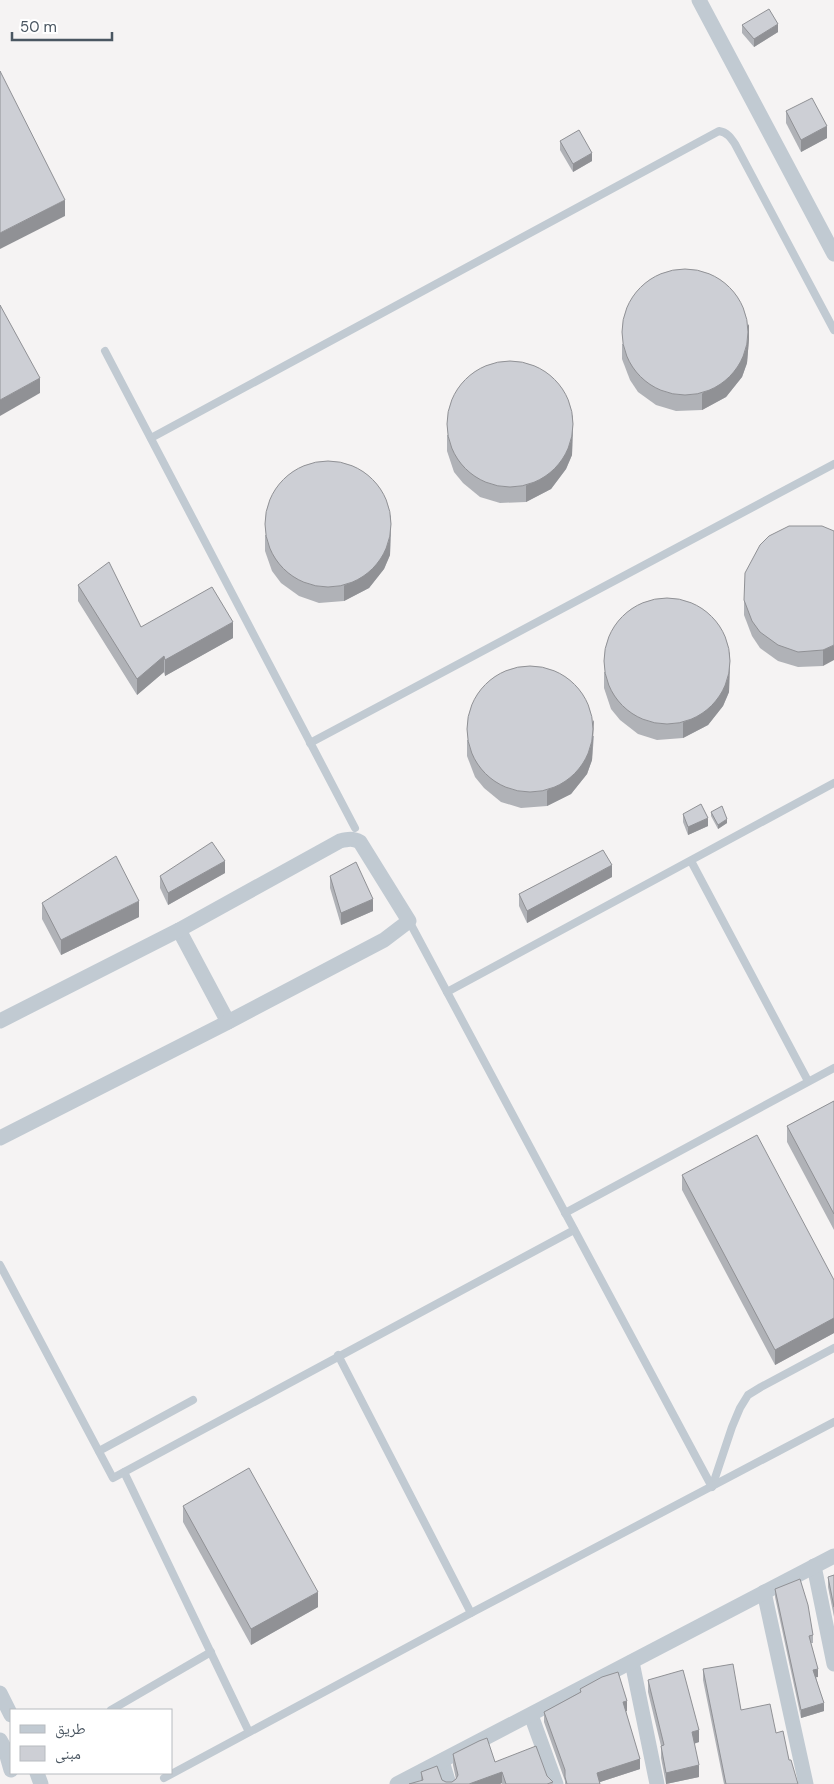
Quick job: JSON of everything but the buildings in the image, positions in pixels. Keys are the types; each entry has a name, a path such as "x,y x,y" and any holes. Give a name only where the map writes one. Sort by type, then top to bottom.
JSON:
{"street":[{"path":"699,0 834,254"},
{"path":"0,1021 179,930 348,838 356,839 360,842 410,922 384,940 0,1138"},
{"path":"179,930 228,1022"},
{"path":"397,1784 834,1556"},
{"path":"814,1566 834,1663"},
{"path":"764,1592 806,1784"},
{"path":"632,1662 657,1784"},
{"path":"0,1693 10,1712"},
{"path":"531,1715 556,1784"},
{"path":"5,1745 10,1764"},
{"path":"442,1761 449,1784"}],"lane":[{"path":"151,438 719,131 730,136 735,144 834,330"},
{"path":"105,351 354,828"},
{"path":"310,743 834,464"},
{"path":"447,992 834,784"},
{"path":"691,860 808,1081"},
{"path":"410,922 712,1487"},
{"path":"565,1212 834,1068"},
{"path":"0,1265 113,1478 338,1355 574,1230"},
{"path":"712,1487 732,1427 748,1395 834,1348"},
{"path":"338,1355 471,1613"},
{"path":"99,1452 193,1400"},
{"path":"172,1774 471,1613 834,1422"},
{"path":"124,1472 249,1732"},
{"path":"113,1709 211,1652"},
{"path":"164,1778 171,1774"}]}
